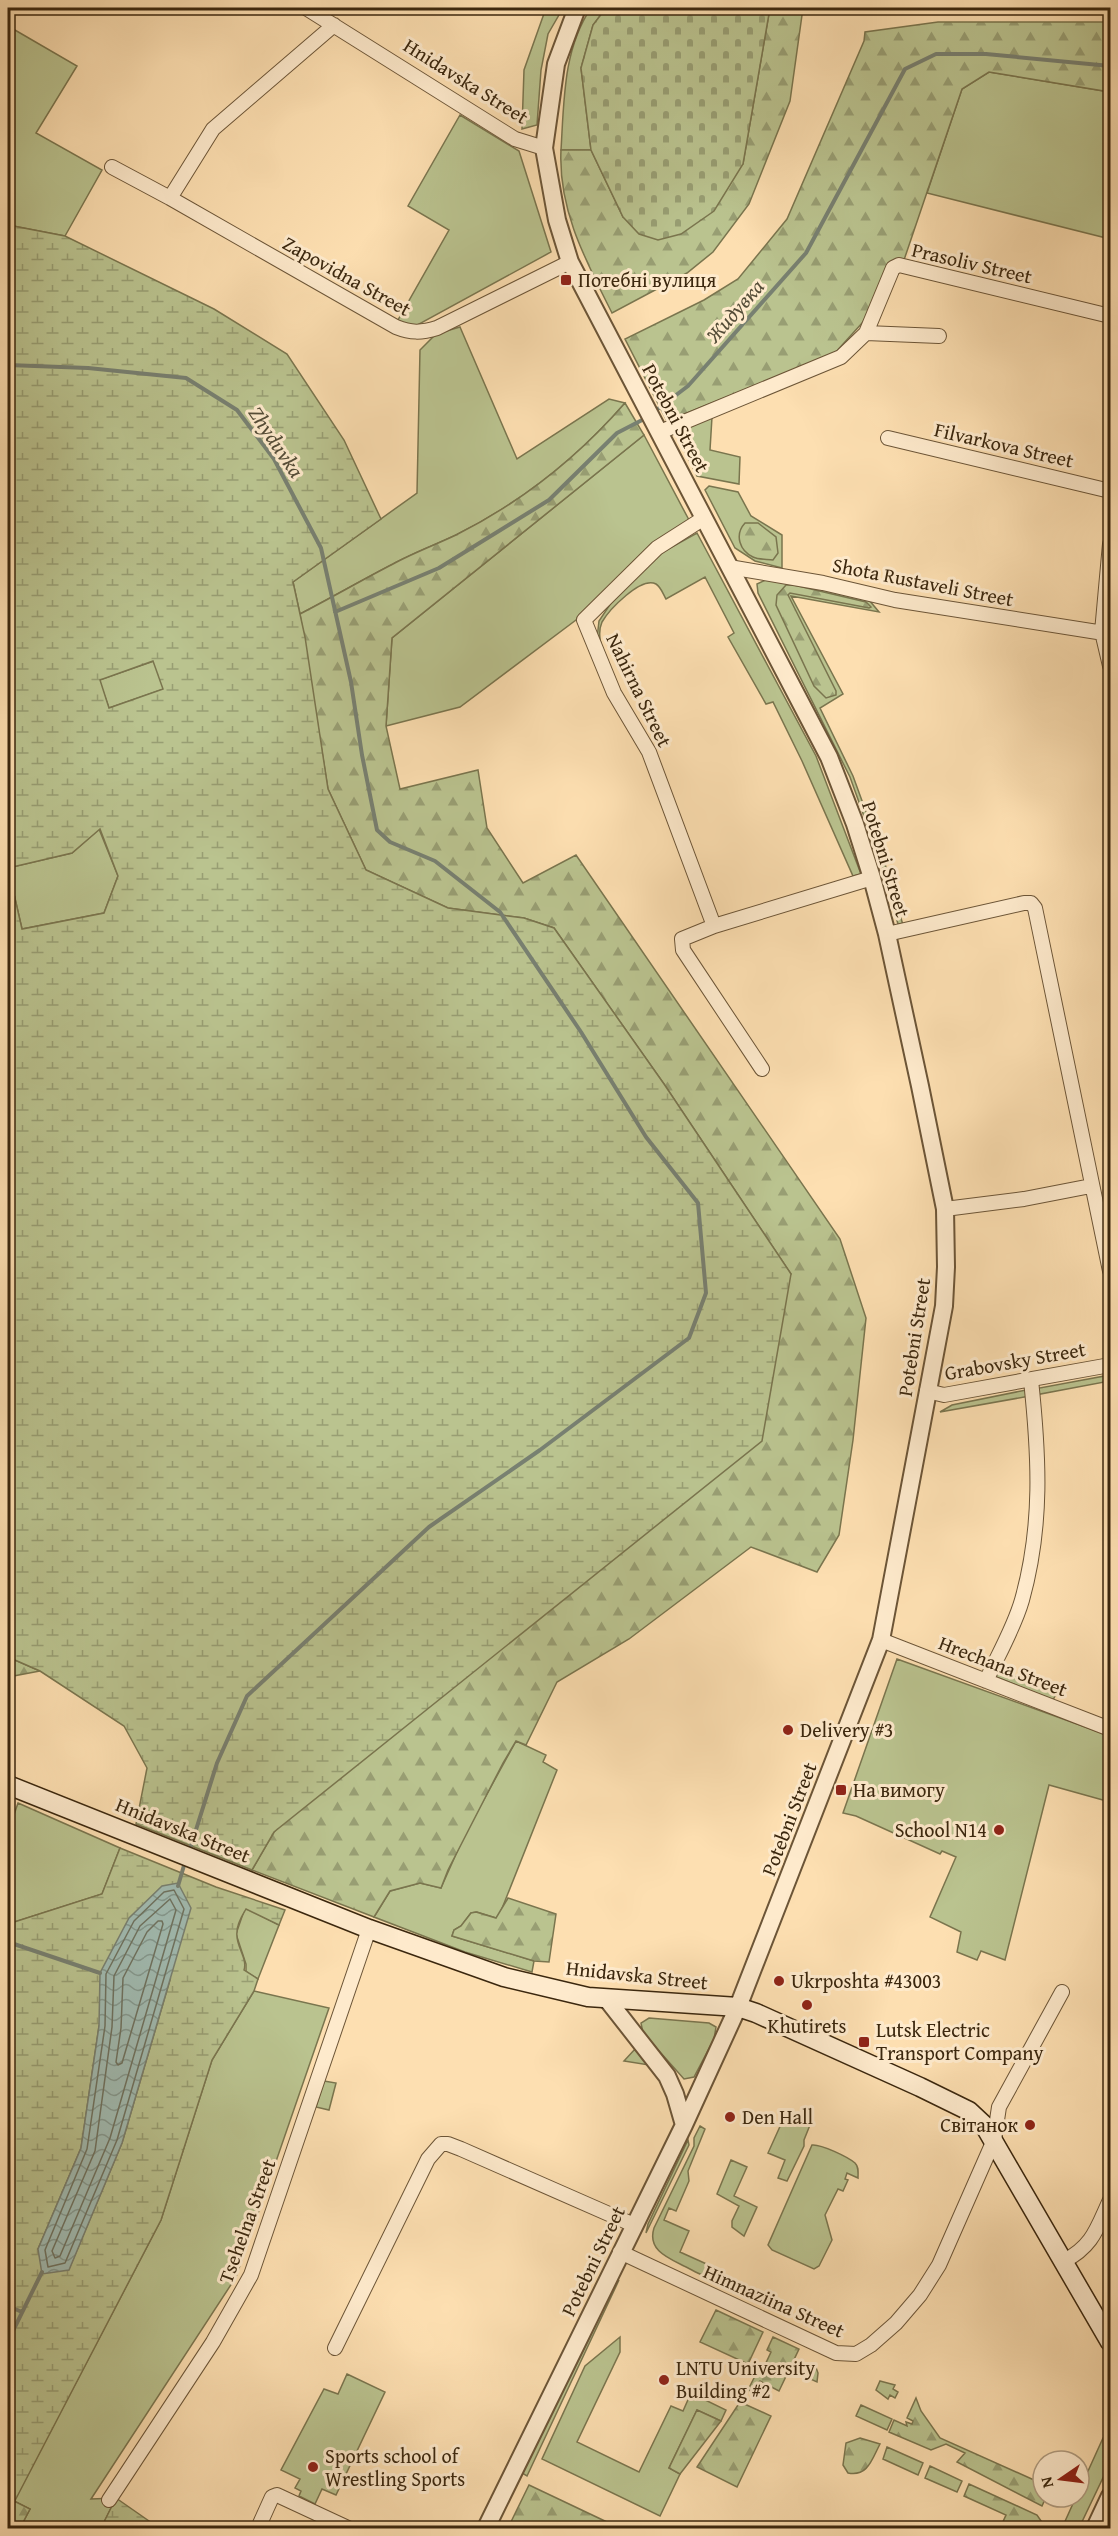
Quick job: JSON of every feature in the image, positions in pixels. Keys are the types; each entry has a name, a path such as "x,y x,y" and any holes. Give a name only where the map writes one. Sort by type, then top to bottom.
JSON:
{"main road":[{"name":"Hnidavska Street","path":"8,1785 369,1929 504,1977 588,1997 738,2007 756,2013 969,2111 979,2118 994,2140 1110,2342"}],"street":[{"name":"Hnidavska Street","path":"306,8 515,139 544,148"},
{"name":"Potebni Street","path":"486,2529 684,2125 738,2007 880,1640 944,1306 946,1267 945,1209 887,934 855,824 829,757 570,262 557,220 544,148 556,64 577,8"},
{"path":"170,198 213,129 334,26"},
{"name":"Zapovidna Street","path":"112,167 396,327 411,333 437,328 570,262"},
{"name":"Prasoliv Street","path":"866,333 893,267 899,265 1110,316"},
{"path":"658,428 824,365 841,357 866,333 939,336"},
{"name":"Filvarkova Street","path":"888,438 1110,491"},
{"name":"Nahirna Street","path":"704,518 657,548 584,620 614,693 649,752 714,926"},
{"path":"1110,543 1106,633 1110,666"},
{"name":"Shota Rustaveli Street","path":"729,567 823,583 895,600 1106,633"},
{"path":"762,1069 681,946 685,936 872,878"},
{"path":"887,934 1024,903 1030,903 1035,908 1110,1271"},
{"path":"945,1209 1024,1199 1091,1186"},
{"name":"Grabovsky Street","path":"927,1391 944,1395 1110,1365"},
{"path":"986,1681 1021,1603 1035,1540 1039,1483 1037,1439 1030,1380"},
{"name":"Hrechana Street","path":"880,1640 1110,1729"},
{"name":"Tsehelna Street","path":"109,2500 213,2342 251,2275 369,1929"},
{"name":"Himnaziina Street","path":"620,2252 836,2353 856,2354 871,2345 896,2323 925,2287 939,2265 994,2140 999,2107 1062,1992"},
{"path":"606,1998 668,2076 684,2125"},
{"path":"334,2348 428,2159 441,2144 461,2149 634,2225"},
{"path":"1064,2261 1080,2252 1090,2241 1110,2200"},
{"path":"258,2529 273,2497 277,2495 348,2529"},
{"path":"1095,2529 1110,2496"}],"green space":[{"path":"546,8 563,8 548,34 541,70 537,125 522,129 524,70"},
{"path":"591,8 606,8 593,25 581,68 591,150 561,150 564,95 570,58 582,24"},
{"path":"606,8 770,8 743,164 714,211 681,234 658,240 639,234 623,217 591,150 581,68 593,25"},
{"path":"770,8 803,8 790,101 749,204 713,252 687,273 612,313 584,254 569,214 561,172 561,150 591,150 623,217 743,164"},
{"path":"938,22 1110,22 1110,92 989,72 962,89 904,260 863,322 834,354 667,421 625,339 704,300 738,279 787,219 864,41 865,32"},
{"path":"8,26 77,66 36,133 102,170 65,236 8,225"},
{"path":"989,72 1110,92 1110,239 927,193 962,89"},
{"path":"460,115 519,151 551,252 412,328 398,320 449,230 408,206"},
{"path":"8,225 65,236 214,309 287,354 344,440 381,519 293,582 305,637 328,789 366,870 448,908 524,918 554,928 664,1084 791,1274 762,1441 274,1832 252,1870 136,1824 147,1768 124,1726 40,1671 8,1657","holes":["153,661 163,689 109,708 100,680","100,829 118,876 104,913 22,929 8,868 72,853"]},
{"path":"460,327 517,459 609,399 625,403 568,460 503,508 456,535 401,560 300,614 293,582 417,493 420,350 436,334"},
{"path":"625,403 644,435 392,638 386,726 400,789 478,770 487,828 523,883 576,855 840,1239 866,1318 853,1440 839,1535 817,1572 751,1547 629,1639 557,1682 526,1745 516,1741 503,1763 441,1888 420,1883 390,1891 374,1917 252,1870 274,1832 791,1274 664,1084 554,928 524,918 448,908 366,870 328,789 300,614 401,560 456,535 503,508 568,460"},
{"path":"712,417 710,450 740,457 739,484 697,476 679,439 685,427"},
{"path":"644,435 689,520 653,544 576,620 460,707 386,726 392,638"},
{"path":"709,486 738,492 751,516 782,535 782,568 755,561 735,548 705,490"},
{"path":"745,523 758,523 776,537 778,553 773,560 755,558 745,551 739,537"},
{"path":"697,533 816,756 861,874 853,876 773,702 766,704 728,637 734,633 705,577 666,599 658,585 650,583 626,595 600,627 601,643 607,663 597,639 599,621 613,600 661,553"},
{"path":"772,577 869,600 879,612 791,596 843,694 820,708 853,776 885,864 903,925 898,924 881,864 850,777 758,593 757,584"},
{"path":"786,585 866,602 871,607 790,593 788,595 836,695 826,698 814,686 776,605 777,595"},
{"path":"154,661 164,689 109,708 99,680"},
{"path":"99,829 118,876 104,913 22,929 8,868 72,853"},
{"path":"1110,1375 1110,1381 1035,1395 1034,1389"},
{"path":"1026,1390 1030,1396 940,1412 952,1405"},
{"path":"8,1657 40,1671 8,1677"},
{"name":"School N14","path":"897,1659 1110,1736 1110,1802 1049,1785 1005,1960 981,1951 977,1960 957,1952 961,1932 930,1917 956,1857 942,1851 940,1854 856,1816 843,1813"},
{"path":"997,1669 1056,1694 1053,1700 994,1676"},
{"path":"516,1741 546,1755 543,1762 557,1770 499,1916 496,1918 477,1912 471,1913 461,1926 454,1930 452,1936 534,1961 532,1972 465,1952 374,1917 390,1891 420,1883 441,1888 465,1834"},
{"path":"18,1803 120,1848 102,1894 8,1924 8,1832"},
{"path":"120,1848 216,1887 285,1910 279,1925 246,1909 240,1920 237,1937 245,1965 244,1970 258,1979 254,1991 212,2060 161,2220 8,2514 8,1924 102,1894","holes":["170,1980 122,2143 69,2269 38,2249 81,2148 99,2026"]},
{"path":"508,1898 556,1914 549,1962 534,1961 452,1936 454,1930 461,1926 471,1913 476,1912 496,1918"},
{"path":"245,1908 279,1925 258,1979 246,1972 246,1964 236,1934"},
{"path":"254,1991 329,2008 236,2277 91,2499 116,2498 101,2528 20,2528 30,2509 14,2501 161,2220 212,2060"},
{"path":"649,2018 709,2023 716,2027 714,2039 694,2077 684,2079 643,2033 641,2023"},
{"path":"635,2049 649,2065 624,2061"},
{"path":"324,2081 336,2083 329,2110 316,2107"},
{"path":"787,2111 812,2120 804,2146 787,2181 778,2178 785,2160 768,2153"},
{"path":"700,2126 705,2129 688,2171 689,2181 676,2211 669,2208 664,2220 689,2231 680,2252 720,2270 712,2276 700,2274 666,2256 656,2248 653,2242 654,2228 694,2146 694,2138"},
{"path":"688,2140 689,2145 646,2233 648,2224"},
{"path":"812,2145 828,2149 852,2160 858,2168 858,2178 847,2173 845,2179 848,2180 843,2191 838,2189 825,2215 832,2240 819,2266 814,2269 772,2250 768,2245"},
{"path":"731,2160 747,2167 734,2196 757,2207 744,2236 732,2227 732,2221 739,2206 717,2194"},
{"path":"619,2280 527,2476 522,2473 612,2286"},
{"path":"716,2310 763,2332 748,2364 700,2342"},
{"path":"620,2337 620,2352 577,2442 639,2472 671,2406 683,2411 691,2393 726,2410 721,2421 697,2410 669,2468 680,2474 660,2516 542,2459 585,2366"},
{"path":"773,2337 799,2349 779,2391 760,2381 754,2393 748,2390 759,2368 763,2369 771,2352 767,2350"},
{"path":"807,2363 815,2365 818,2373 817,2382 799,2374"},
{"path":"347,2374 385,2392 336,2495 322,2489 315,2504 299,2496 301,2491 295,2488 300,2479 281,2470 324,2389 338,2394"},
{"path":"880,2381 895,2385 893,2389 898,2392 895,2398 890,2395 888,2399 876,2390"},
{"path":"916,2398 921,2411 940,2438 1031,2479 1031,2500 957,2462 965,2453 946,2444 931,2450 889,2432 894,2420 907,2426 906,2422 912,2424 913,2421 907,2418"},
{"path":"740,2402 771,2416 737,2487 697,2467"},
{"path":"861,2405 892,2419 887,2430 856,2416"},
{"path":"697,2410 721,2421 680,2474 669,2468"},
{"path":"860,2438 880,2444 865,2470 855,2474 848,2473 843,2465 846,2443"},
{"path":"1103,2438 1110,2439 1110,2463 1091,2503 1091,2464"},
{"path":"887,2447 923,2463 918,2475 883,2459"},
{"path":"930,2466 962,2481 957,2492 925,2478"},
{"path":"969,2484 1037,2515 1046,2528 1000,2528 1006,2515 964,2496"},
{"path":"529,2485 609,2523 607,2528 508,2528"},
{"path":"116,2498 159,2528 101,2528"},
{"path":"14,2501 30,2509 20,2528 8,2528 8,2515"},
{"path":"1071,2509 1088,2509 1079,2528 1062,2528"}],"water":[{"path":"178,1883 191,1908 122,2143 69,2270 42,2274 38,2249 81,2148 99,2026 100,1973 129,1918 162,1886"}],"waterway":[{"name":"Жидувка","path":"655,411 688,386 806,253 905,69 936,54 986,54 1110,66"},
{"name":"Zhyduvka","path":"8,365 88,368 186,378 237,410 274,459 321,548 351,682 377,830 390,842 435,861 500,912 581,1032 646,1137 698,1203 706,1293 689,1338 540,1450 429,1527 247,1696 217,1763 189,1852"},
{"name":"Жидувка","path":"335,612 439,568 549,500 617,433 646,418"},
{"path":"178,1886 185,1862"},
{"path":"8,1942 100,1973"},
{"path":"8,2341 42,2272"},
{"path":"8,2306 22,2312"}],"place":[{"name":"Потебні вулиця","path":"566,280"},
{"name":"Delivery #3","path":"788,1730"},
{"name":"На вимогу","path":"841,1790"},
{"name":"School N14","path":"999,1830"},
{"name":"Ukrposhta #43003","path":"779,1981"},
{"name":"Khutirets","path":"807,2005"},
{"name":"Lutsk Electric Transport Company","path":"864,2042"},
{"name":"Den Hall","path":"730,2117"},
{"name":"Світанок","path":"1030,2125"},
{"name":"LNTU University Building #2","path":"664,2380"},
{"name":"Sports school of Wrestling Sports","path":"313,2467"}]}
